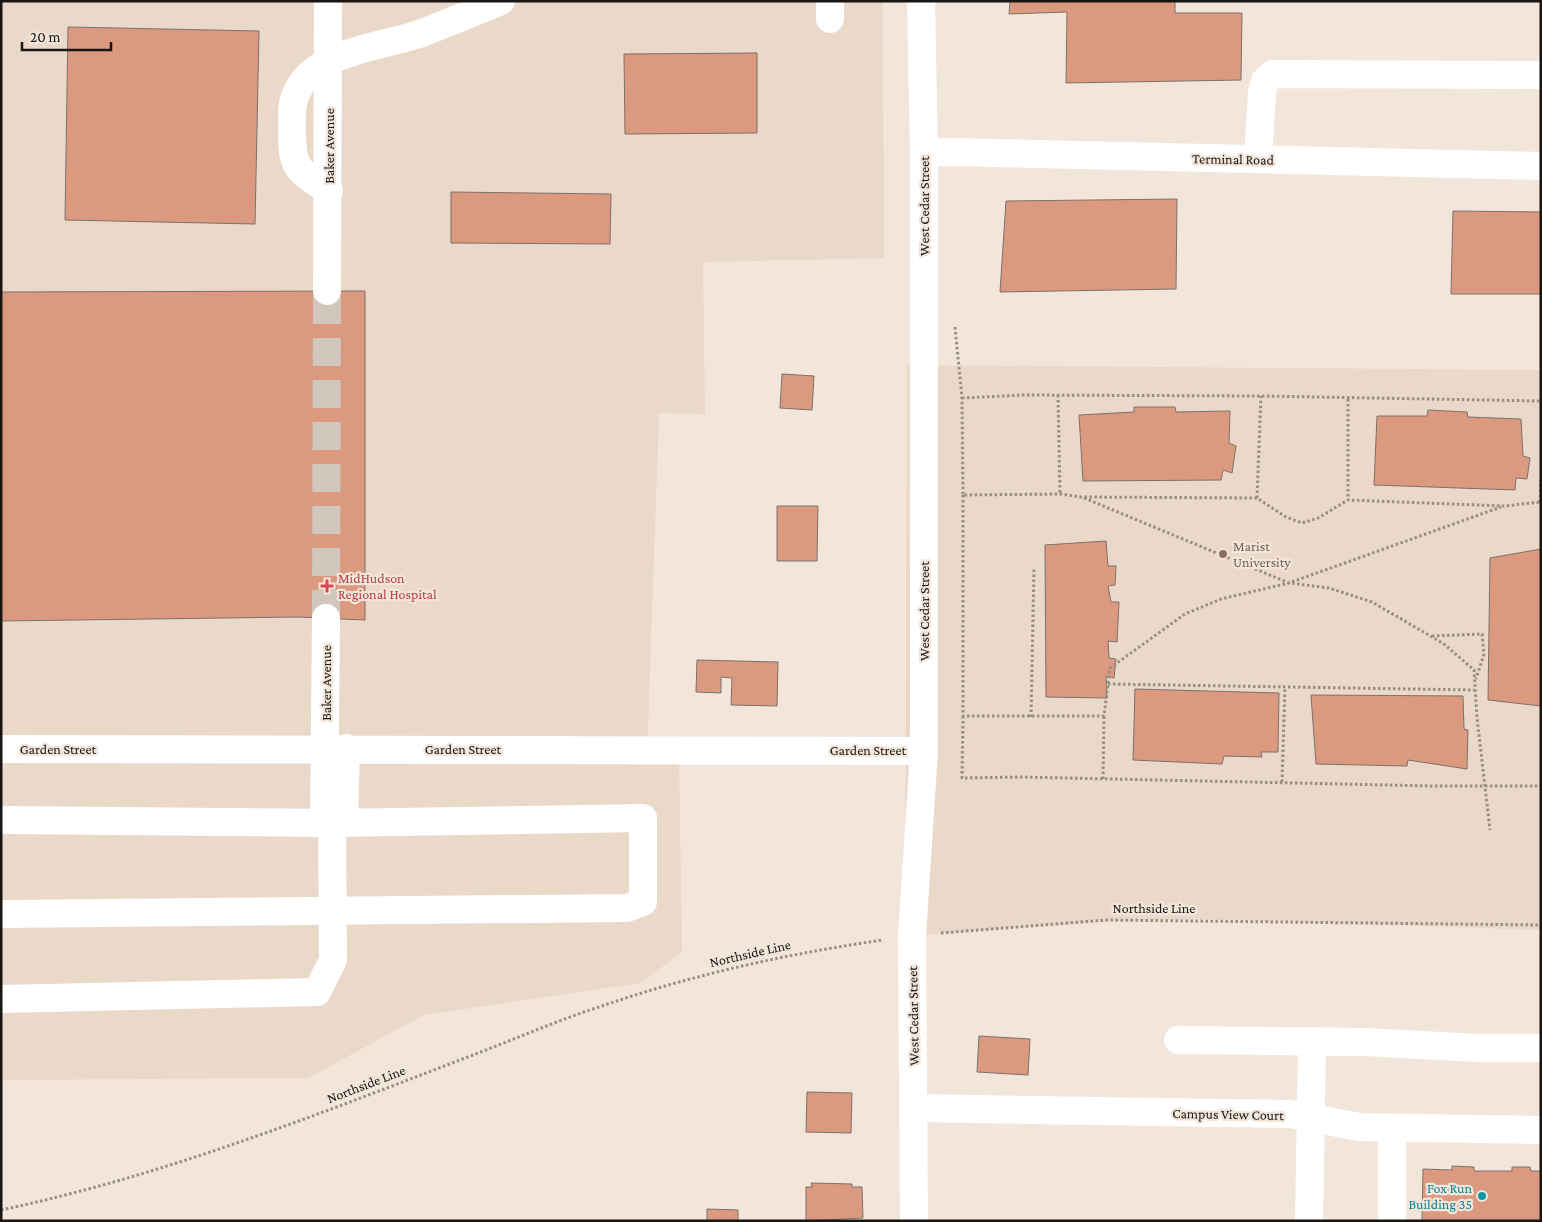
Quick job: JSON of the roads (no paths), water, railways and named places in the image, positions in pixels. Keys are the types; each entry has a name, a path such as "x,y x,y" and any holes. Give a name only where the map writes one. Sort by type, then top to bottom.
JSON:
{"street":[{"name":"Baker Avenue","path":"327,291 329,191 328,1"},
{"path":"329,191 297,166 292,156 292,109 295,94 304,81 329,59 419,34 501,1"},
{"name":"West Cedar Street","path":"914,1221 912,936 924,751 924,154 922,1"},
{"path":"1258,159 1262,92 1265,81 1273,74 1541,75"},
{"name":"Terminal Road","path":"924,154 952,152 1541,166"},
{"name":"Baker Avenue","path":"1,999 317,992 333,960 333,822 336,748 326,618"},
{"name":"Garden Street","path":"1,749 336,748 924,751"},
{"path":"1,820 333,822 643,818 643,902 626,908 1,914"},
{"path":"1178,1040 1541,1048"},
{"path":"1309,1221 1312,1042"},
{"name":"Campus View Court","path":"914,1108 1290,1114 1359,1127 1541,1130"},
{"path":"1392,1128 1392,1221"}],"tunnel":[{"path":"326,618 327,291"}],"place":[{"name":"Marist University","path":"1223,554"},
{"name":"MidHudson Regional Hospital","path":"327,586"},
{"name":"Fox Run Building 35","path":"1482,1196"}]}
